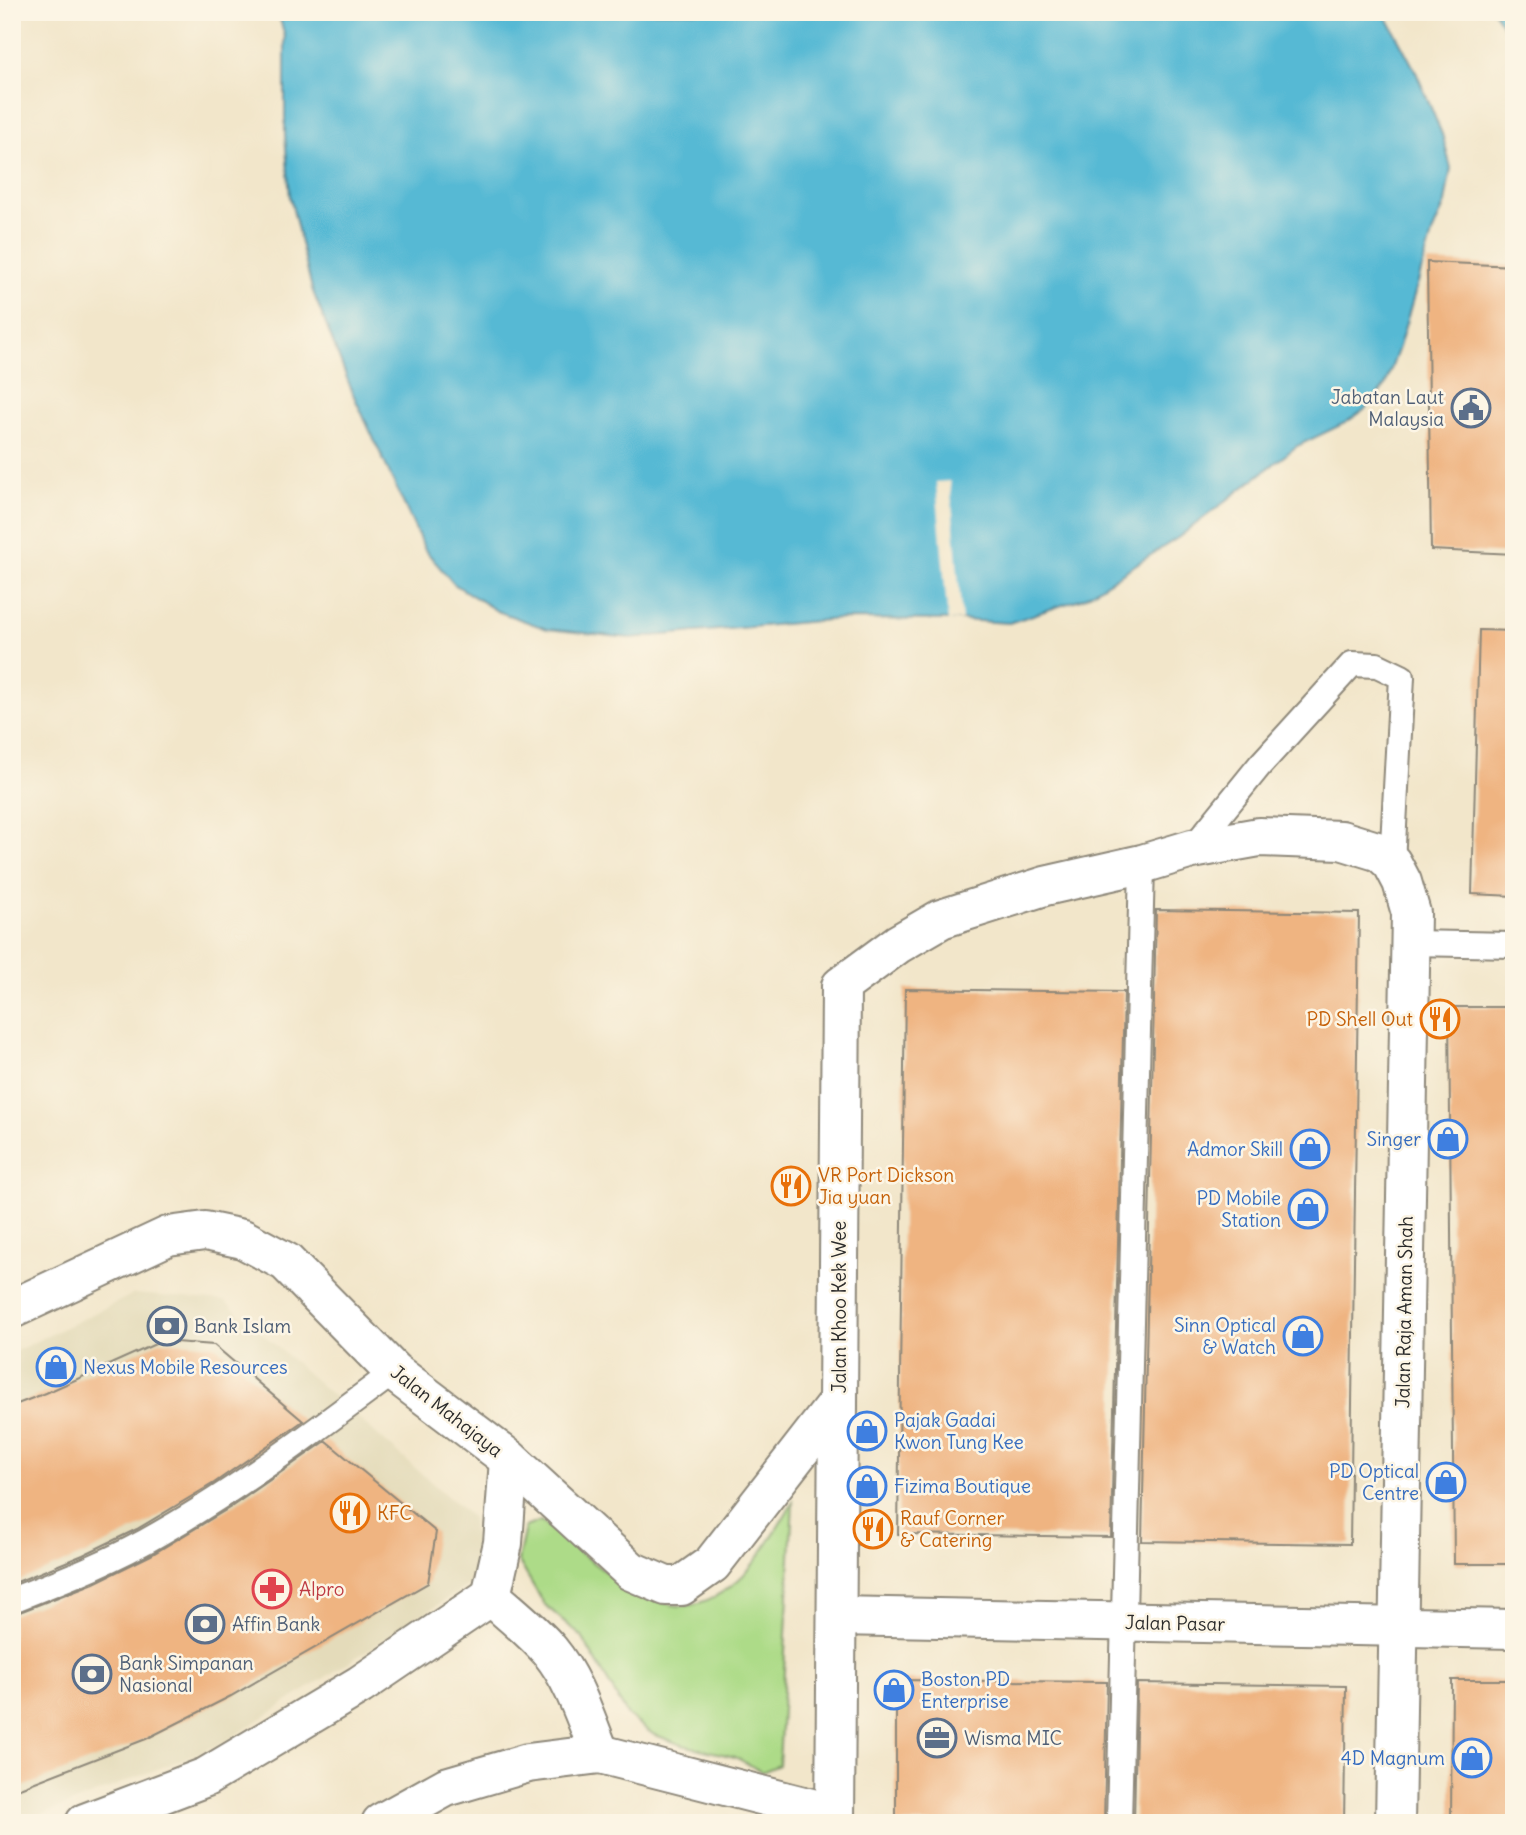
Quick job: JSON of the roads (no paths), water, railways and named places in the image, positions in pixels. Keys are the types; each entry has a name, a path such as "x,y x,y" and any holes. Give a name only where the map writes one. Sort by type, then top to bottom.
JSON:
{"street":[{"name":"Jalan Khoo Kek Wee","path":"835,1818 841,986 898,944 941,919 1045,886 1142,864 1192,849 1259,837 1341,840 1380,852 1392,863"},
{"name":"Jalan Raja Aman Shah","path":"1392,863 1402,882 1411,913 1395,1823"},
{"name":"Jalan Mahajaya","path":"12,1309 168,1236 205,1231 243,1239 286,1262 394,1372 509,1459 503,1543 491,1596"},
{"path":"509,1459 631,1571 666,1586 681,1586 712,1564 838,1402"},
{"path":"85,1823 206,1777 360,1685 491,1596 552,1653 570,1684 600,1754"},
{"name":"Jalan Pasar","path":"837,1616 1514,1629"},
{"path":"381,1823 446,1787 528,1763 600,1754 835,1818"}],"lane":[{"path":"1192,849 1260,765 1352,664 1377,665 1402,677 1392,863"},
{"path":"1119,1823 1142,864"},
{"path":"1411,943 1514,945"},
{"path":"12,1600 83,1572 161,1533 262,1470 394,1372"}],"water":[{"path":"278,12 1384,12 1416,72 1442,134 1451,168 1445,203 1433,231 1399,347 1385,386 1367,408 1345,423 1297,446 1179,537 1083,598 1009,623 839,619 630,638 547,629 497,611 454,584 425,550 354,396 312,289 290,197 285,135 285,37"},
{"path":"1494,12 1514,12 1514,43"}],"place":[{"name":"Jabatan Laut Malaysia","path":"1471,408"},
{"name":"PD Shell Out","path":"1440,1019"},
{"name":"Singer","path":"1448,1139"},
{"name":"Admor Skill","path":"1310,1149"},
{"name":"VR Port Dickson Jia yuan","path":"791,1186"},
{"name":"PD Mobile Station","path":"1308,1209"},
{"name":"Bank Islam","path":"167,1326"},
{"name":"Sinn Optical & Watch","path":"1303,1336"},
{"name":"Nexus Mobile Resources","path":"56,1367"},
{"name":"Pajak Gadai Kwon Tung Kee","path":"867,1431"},
{"name":"PD Optical Centre","path":"1446,1482"},
{"name":"Fizima Boutique","path":"867,1486"},
{"name":"KFC","path":"350,1513"},
{"name":"Rauf Corner & Catering","path":"873,1529"},
{"name":"Alpro","path":"272,1589"},
{"name":"Affin Bank","path":"205,1624"},
{"name":"Bank Simpanan Nasional","path":"92,1674"},
{"name":"Boston PD Enterprise","path":"894,1690"},
{"name":"Wisma MIC","path":"937,1738"},
{"name":"4D Magnum","path":"1472,1758"}]}
